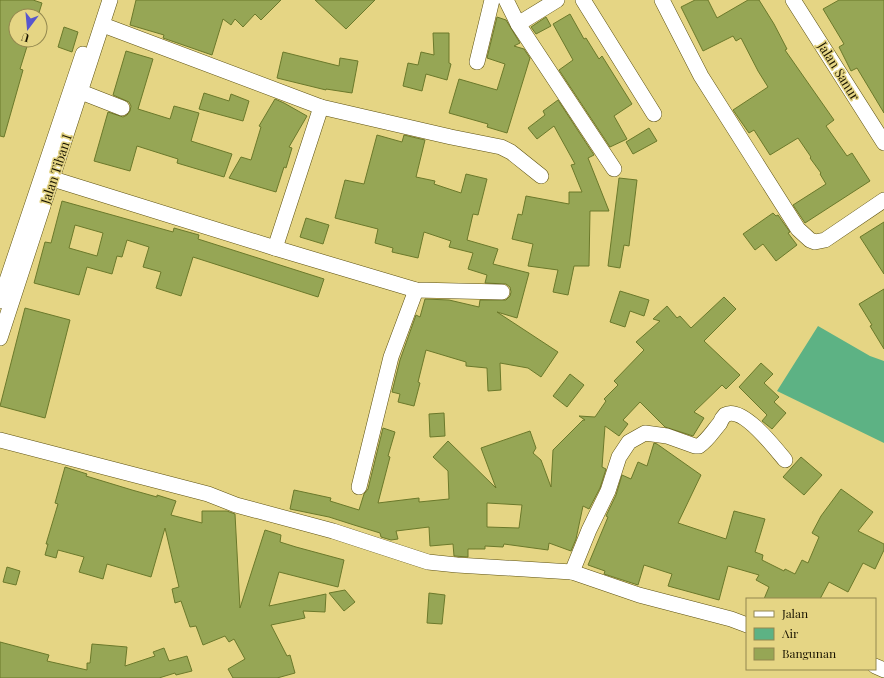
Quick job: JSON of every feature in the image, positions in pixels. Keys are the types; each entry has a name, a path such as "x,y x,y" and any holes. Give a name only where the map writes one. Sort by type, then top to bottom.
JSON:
{"street":[{"name":"Jalan Tiban I","path":"0,301 101,0"},
{"name":"Jalan Tiban I","path":"0,338 110,0"},
{"path":"477,62 492,0"},
{"path":"506,0 518,24 614,169"},
{"path":"518,24 557,0"},
{"path":"583,0 654,114"},
{"path":"662,0 701,76 794,222 805,236 815,242 825,240 884,200"},
{"name":"Jalan Sanur","path":"793,0 884,143"},
{"path":"103,25 321,107 501,147 511,152 541,176"},
{"path":"81,92 122,108"},
{"path":"275,248 321,107"},
{"path":"53,179 416,290 502,292"},
{"path":"359,487 391,357 416,290"},
{"path":"572,572 608,491 619,457 628,442 636,437 645,433 656,434 699,446 706,442 724,416 732,413 741,416 761,432 784,460"},
{"path":"0,440 208,494 236,505 333,531 428,562 572,572 639,595 746,625"}],"water":[{"path":"818,326 870,356 884,361 884,443 777,391"}],"building":[{"path":"0,0 33,0 42,3 40,8 8,8 8,48 27,48 20,69 23,70 4,137 0,136"},
{"path":"136,0 281,0 261,20 255,14 243,27 235,19 231,25 223,19 212,55 163,38 164,35 130,25"},
{"path":"315,0 375,0 346,29"},
{"path":"695,0 708,0 717,18 748,0 759,0 787,49 785,50 834,120 826,126 847,156 852,153 870,181 805,223 793,205 826,184 820,174 821,173 798,138 770,155 754,130 749,133 733,110 768,87 741,38 736,41 733,36 703,51 681,7"},
{"path":"839,0 884,0 884,113 857,68 851,71 839,47 844,44 823,9"},
{"path":"570,14 584,39 586,38 599,59 602,56 632,104 614,116 627,139 610,147 559,70 573,60 553,24"},
{"path":"497,17 506,20 520,43 514,46 524,49 530,58 507,133 487,127 488,124 449,113 459,79 497,90 505,64 487,58"},
{"path":"546,17 551,26 536,34 531,27"},
{"path":"64,27 78,32 72,52 58,47"},
{"path":"433,33 449,33 449,63 451,64 447,80 426,74 422,91 403,86 408,63 418,65 421,52 434,55"},
{"path":"126,51 153,59 138,109 170,119 174,106 199,113 191,141 232,154 224,177 177,163 178,159 137,146 130,171 94,161 108,112 123,117 130,111 131,106 129,102 113,95"},
{"path":"283,52 339,66 340,58 358,61 352,93 326,90 277,78"},
{"path":"204,93 229,101 231,94 249,101 243,121 199,109"},
{"path":"275,99 307,116 289,147 292,148 276,192 229,178 241,157 251,160 261,127 259,126"},
{"path":"558,100 594,155 588,158 609,211 590,211 589,266 574,266 568,295 553,292 558,270 528,266 533,244 512,239 518,214 522,215 526,196 569,204 569,192 582,192 571,165 575,164 554,126 537,139 528,128 545,115 543,111"},
{"path":"649,128 657,141 633,154 626,142"},
{"path":"377,135 402,142 404,135 425,140 416,177 435,181 434,184 461,193 466,174 487,179 478,215 473,214 467,240 498,249 493,264 529,273 517,318 497,312 558,352 541,377 528,368 500,363 501,390 488,391 487,368 466,366 466,362 426,350 414,406 398,402 400,394 392,392 400,360 416,315 420,317 425,299 449,300 479,307 480,300 506,300 510,296 511,292 510,287 506,284 485,283 487,275 468,269 473,253 449,247 451,241 424,232 418,258 392,252 393,248 375,243 378,229 335,218 345,180 364,184"},
{"path":"619,178 637,180 629,246 624,245 620,268 608,266"},
{"path":"62,201 173,232 174,228 199,235 198,239 324,279 318,297 193,257 181,296 156,288 161,272 143,267 149,247 127,240 122,257 117,256 112,274 87,267 79,295 34,283 45,242 51,243","holes":["75,225 103,233 97,256 69,248"]},
{"path":"773,213 776,216 778,215 797,245 776,261 763,244 755,250 743,234"},
{"path":"306,218 329,225 323,244 300,237"},
{"path":"884,222 884,274 860,237"},
{"path":"884,289 884,349 859,304"},
{"path":"620,291 649,300 644,316 630,311 625,327 610,322"},
{"path":"724,297 736,309 704,341 740,375 726,389 722,385 694,412 704,418 693,436 665,427 640,402 623,420 628,424 619,436 605,426 602,467 606,469 600,488 589,509 583,506 576,539 571,551 549,543 548,550 504,544 503,547 485,546 485,549 468,549 468,557 454,556 453,544 430,546 429,527 396,531 398,539 391,540 381,537 380,533 329,517 290,509 294,490 331,498 330,501 359,510 364,494 368,489 383,428 395,432 388,456 390,457 378,503 419,498 419,502 449,499 448,471 433,457 448,441 496,488 481,448 530,431 536,448 533,453 541,460 551,487 553,450 583,420 585,420 579,416 595,417 606,401 604,399 618,385 614,381 644,350 636,342 660,321 653,319 667,306 677,318 680,316 691,328","holes":["487,503 522,505 519,528 487,527"]},
{"path":"25,308 70,320 45,418 0,406"},
{"path":"761,363 773,374 764,383 779,397 774,402 786,413 772,429 762,421 767,415 739,387"},
{"path":"570,374 584,385 567,407 553,396"},
{"path":"444,413 445,436 430,437 429,414"},
{"path":"654,443 701,475 678,523 726,539 734,511 765,519 755,552 763,555 762,560 784,571 785,569 795,574 802,560 808,563 819,537 812,533 821,516 841,489 873,512 858,531 884,544 884,550 875,569 863,563 848,592 829,582 821,598 764,598 769,587 756,580 759,575 728,566 719,600 668,586 672,574 644,565 638,585 604,574 605,571 588,565 608,517 606,516 616,495 622,475 631,479 638,462 647,466"},
{"path":"801,457 822,475 804,495 783,477"},
{"path":"65,467 87,474 86,476 157,497 157,495 176,501 171,515 202,523 202,511 227,511 235,514 240,608 265,530 281,535 280,542 344,560 338,587 279,572 269,606 326,594 325,612 303,611 305,618 271,625 287,656 290,655 295,673 277,678 233,678 228,669 245,659 234,639 229,642 225,636 203,645 196,626 190,627 181,601 175,603 172,589 179,587 165,528 151,577 107,564 103,579 79,572 84,557 58,550 56,558 45,555 48,544 46,544 58,504 55,503"},
{"path":"7,567 20,571 16,585 3,582"},
{"path":"345,590 355,602 344,611 329,593"},
{"path":"429,593 445,595 442,624 427,623"},
{"path":"0,642 49,655 47,661 87,670 87,663 90,663 92,644 127,647 125,666 155,656 153,652 164,648 169,661 187,656 192,671 176,675 175,673 159,678 0,678"}]}
